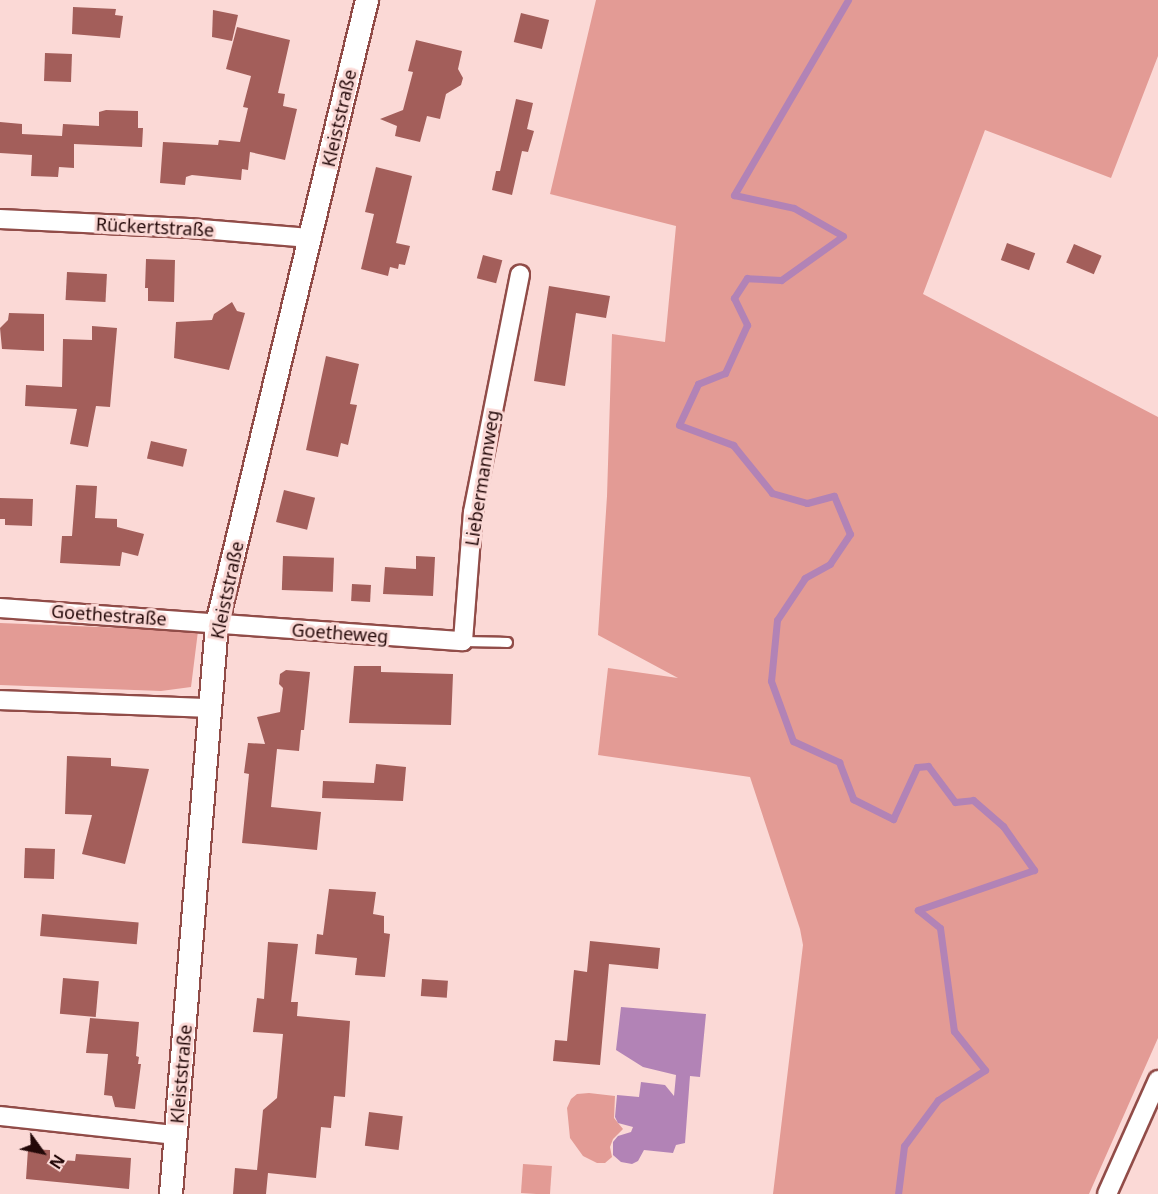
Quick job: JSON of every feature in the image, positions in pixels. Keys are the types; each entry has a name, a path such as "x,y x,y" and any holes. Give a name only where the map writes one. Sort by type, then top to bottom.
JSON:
{"street":[{"name":"Kleiststraße","path":"171,1194 196,900 208,708 217,624 366,0"},
{"name":"Rückertstraße","path":"0,219 189,228 310,238"},
{"name":"Liebermannweg","path":"463,641 473,512 520,275"},
{"name":"Goethestraße","path":"0,608 217,624"},
{"name":"Goetheweg","path":"217,624 463,641"},
{"path":"0,700 208,708"},
{"path":"1107,1194 1158,1080"},
{"path":"0,1116 176,1135"}],"lane":[{"path":"463,641 507,642"}],"shaded area":[{"path":"596,0 1158,0 1158,56 1111,178 985,130 923,294 1158,417 1158,1038 1089,1194 773,1194 803,945 800,929 750,777 598,755 608,668 678,678 598,635 607,496 612,334 665,342 676,226 550,194"},
{"path":"0,623 198,631 191,687 161,691 0,685"},
{"path":"621,1007 706,1014 700,1077 690,1076 685,1143 676,1145 673,1153 644,1150 638,1161 632,1164 621,1162 613,1155 613,1142 618,1136 631,1132 633,1127 618,1123 615,1117 617,1095 639,1097 641,1082 665,1085 674,1096 676,1075 643,1067 616,1050"},
{"path":"577,1094 615,1096 614,1118 623,1129 613,1139 610,1147 612,1157 605,1163 597,1163 583,1156 570,1138 567,1108 571,1099"},
{"path":"523,1164 552,1166 550,1194 521,1193"}],"building":[{"path":"73,7 116,9 115,15 123,16 120,38 72,34"},
{"path":"213,10 238,15 232,41 212,37"},
{"path":"521,13 549,20 542,49 514,42"},
{"path":"237,27 290,40 278,93 285,94 283,106 297,109 285,160 250,152 248,170 242,169 241,180 192,175 186,177 185,185 160,183 163,142 218,145 219,140 240,142 248,108 243,107 251,76 226,69"},
{"path":"416,40 462,51 458,69 463,78 461,85 446,94 440,119 427,116 420,142 395,136 397,126 380,119 403,110 413,72 408,71"},
{"path":"45,53 72,54 71,82 44,81"},
{"path":"516,99 533,103 527,129 534,131 528,152 522,151 512,195 492,190 496,171 500,171"},
{"path":"106,110 138,111 138,128 143,128 142,147 74,144 74,168 59,167 58,177 31,176 32,155 0,153 0,122 22,124 22,134 62,136 63,124 99,126 99,112"},
{"path":"376,167 412,176 396,243 410,246 405,265 399,264 398,269 390,267 388,276 361,269 374,214 365,212"},
{"path":"1007,243 1035,253 1029,270 1001,260"},
{"path":"1074,244 1102,256 1094,274 1066,262"},
{"path":"483,255 502,260 496,283 477,278"},
{"path":"146,259 175,260 174,302 148,301 148,288 145,288"},
{"path":"67,272 107,274 105,302 66,300"},
{"path":"549,286 610,296 606,318 576,313 565,386 534,381"},
{"path":"232,302 237,311 245,313 229,370 174,358 176,322 212,320 214,314"},
{"path":"9,313 44,314 44,351 2,349 0,328 8,320"},
{"path":"92,326 117,328 110,407 96,406 88,447 70,444 77,409 25,406 26,385 62,387 63,339 92,340"},
{"path":"326,356 359,364 350,404 357,405 348,445 341,443 338,457 306,450"},
{"path":"151,441 187,449 183,467 147,459"},
{"path":"76,485 97,486 95,518 117,519 117,527 144,534 138,556 122,552 120,566 60,563 62,536 72,536"},
{"path":"284,490 315,498 307,530 276,522"},
{"path":"0,498 33,499 32,526 5,525 5,519 0,519"},
{"path":"283,556 334,558 333,592 282,590"},
{"path":"416,556 435,557 433,596 383,594 385,567 416,569"},
{"path":"352,584 371,585 370,602 351,601"},
{"path":"354,666 381,666 381,672 453,674 451,725 349,723"},
{"path":"286,670 310,672 304,730 301,730 299,751 277,749 271,807 321,812 317,850 242,843 249,774 244,773 248,743 265,744 257,717 280,712 283,688 279,684 280,674"},
{"path":"67,756 111,758 111,766 149,769 125,864 82,854 92,815 65,814"},
{"path":"376,764 406,767 403,801 322,798 323,781 374,783"},
{"path":"25,848 55,849 54,879 24,878"},
{"path":"329,889 376,892 373,914 384,916 384,933 390,934 385,977 355,975 357,958 315,954 317,934 323,935"},
{"path":"42,914 139,922 137,944 40,936"},
{"path":"590,941 660,948 658,969 609,964 600,1065 553,1061 555,1040 567,1041 574,970 587,972"},
{"path":"268,942 298,944 291,1002 298,1002 297,1016 350,1021 345,1097 334,1096 331,1128 321,1127 316,1178 268,1173 266,1194 233,1194 235,1168 257,1170 263,1110 277,1098 283,1034 253,1032 257,998 264,999"},
{"path":"63,978 99,981 96,1017 60,1014"},
{"path":"422,979 448,981 447,998 421,996"},
{"path":"90,1018 139,1022 136,1056 139,1057 138,1064 141,1064 135,1109 115,1107 112,1096 104,1095 108,1054 86,1053"},
{"path":"369,1112 403,1116 399,1150 365,1146"},
{"path":"28,1149 50,1150 50,1159 75,1161 76,1154 131,1158 129,1189 26,1179"}],"waterway":[{"path":"848,0 734,195 794,208 843,236 781,280 747,278 734,298 747,325 725,373 698,384 679,425 733,445 772,493 807,503 834,496 850,534 830,564 805,578 777,620 771,681 793,741 839,762 853,799 893,819 917,767 928,766 955,802 973,800 1003,826 1034,870 918,910 940,928 954,1031 985,1070 938,1100 904,1146 898,1194"}]}
